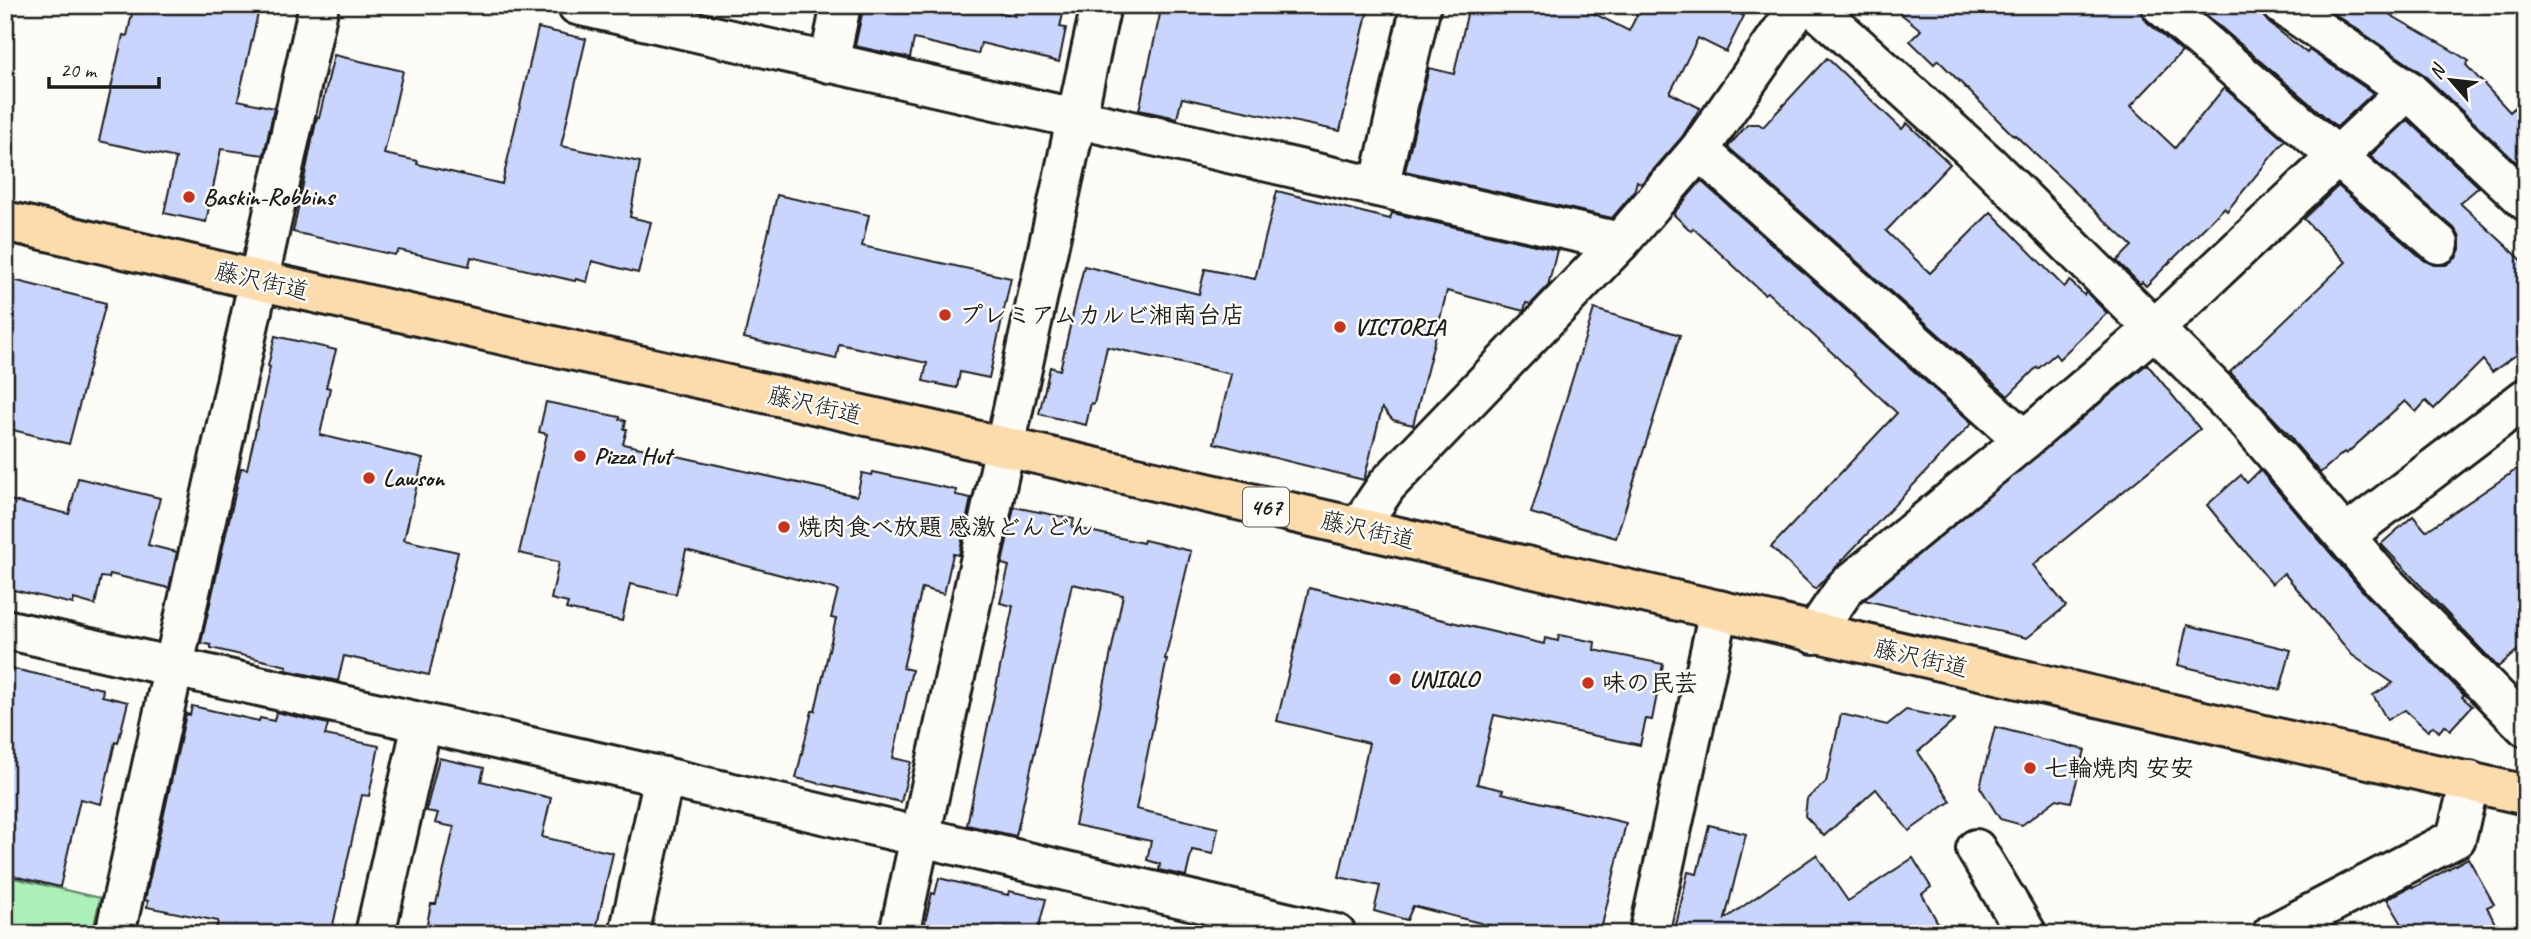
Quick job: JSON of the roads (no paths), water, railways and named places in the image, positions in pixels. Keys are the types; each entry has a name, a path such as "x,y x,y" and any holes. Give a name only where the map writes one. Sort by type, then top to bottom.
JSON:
{"highway":[{"name":"藤沢街道","path":"5,221 2526,795"}],"street":[{"path":"116,934 319,5"},
{"path":"829,63 841,5"},
{"path":"899,934 1101,5"},
{"path":"1378,187 1421,5"},
{"path":"1357,527 1387,485 1620,242 1699,150 1800,5"},
{"path":"1812,5 1988,164 2248,421 2383,581 2526,727"},
{"path":"2161,5 2440,244"},
{"path":"2282,5 2408,90 2526,201"},
{"path":"579,6 1620,242"},
{"path":"1814,634 1846,587 2154,329 2408,90"},
{"path":"1699,150 2024,440"},
{"path":"2345,536 2526,398"},
{"path":"1649,934 1719,610"},
{"path":"5,629 920,837 1210,920 1336,934"},
{"path":"375,934 422,724"},
{"path":"629,934 664,777"},
{"path":"2272,934 2456,838 2470,781"},
{"path":"1978,875 2026,934"}],"place":[{"name":"Baskin-Robbins","path":"189,197"},
{"name":"プレミアムカルビ湘南台店","path":"945,315"},
{"name":"VICTORIA","path":"1340,327"},
{"name":"Pizza Hut","path":"580,456"},
{"name":"Lawson","path":"369,478"},
{"name":"焼肉食べ放題 感激どんどん","path":"784,527"},
{"name":"UNIQLO","path":"1395,679"},
{"name":"味の民芸","path":"1588,683"},
{"name":"七輪焼肉 安安","path":"2030,768"}]}
